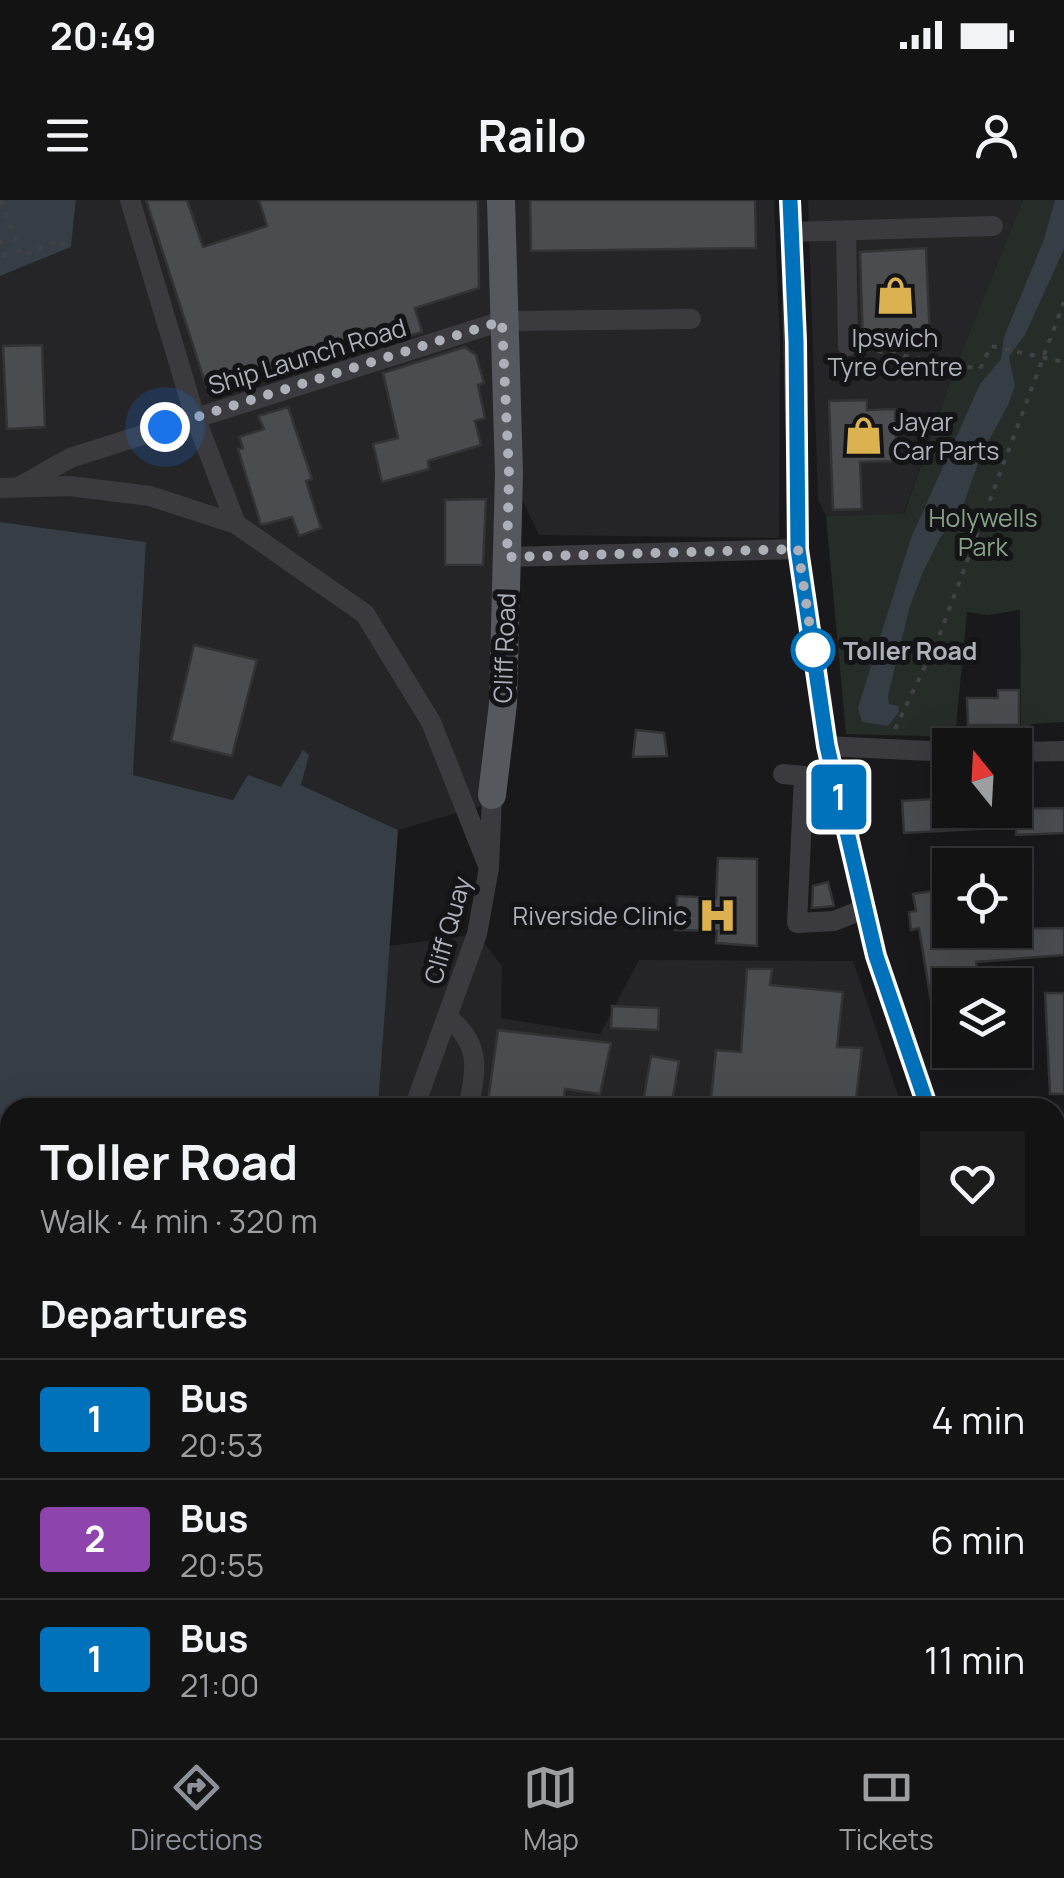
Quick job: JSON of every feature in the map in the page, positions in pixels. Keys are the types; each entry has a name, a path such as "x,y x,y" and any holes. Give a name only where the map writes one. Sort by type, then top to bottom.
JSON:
{"main road":[{"name":"Cliff Road","path":"492,795 503,704 509,474 501,200"}],"street":[{"path":"130,200 195,417 236,524"},
{"path":"790,200 798,549 827,746 864,909 925,1098"},
{"path":"791,232 993,226"},
{"path":"846,230 848,346"},
{"name":"Ship Launch Road","path":"10,487 70,458 502,321 691,319"},
{"path":"10,487 70,486 150,496 236,524 365,614 431,722 490,868"},
{"path":"507,557 798,549"},
{"path":"827,746 932,752"},
{"path":"1032,752 1064,751"},
{"path":"783,774 804,776 798,923 834,921 864,909"},
{"name":"Cliff Quay","path":"418,1098 477,934 490,868 492,795"},
{"name":"Cliff Quay","path":"447,1017 464,1030 476,1054 469,1098"}],"path":[{"path":"1,200 21,256 61,240 64,250"},
{"path":"0,240 6,258 0,260"},
{"path":"884,751 938,639 1064,302"},
{"path":"848,346 980,369 991,346 1064,362"}],"shaded area":[{"path":"0,200 76,200 71,247 0,276"},
{"path":"76,200 774,200 780,345 779,538 539,535 511,476 484,805 398,830 301,785 309,755 281,787 233,800 133,775 146,542 0,522 0,276 71,247"},
{"path":"808,200 1023,200 953,373 903,515 826,516 818,500"},
{"path":"1055,200 1064,200 1064,249 1025,335 1009,356 1015,386 1008,405 981,455 963,506 940,538 910,606 888,696 889,704 898,706 899,712 888,726 862,722 858,708 911,538 980,384 1001,359 1004,337 1044,239"},
{"path":"0,522 146,542 133,775 233,800 248,775 281,787 303,750 309,755 301,785 398,830 379,1098 0,1098"},
{"path":"477,934 502,966 501,1018 600,1034 639,960 853,961 899,1098 379,1098 389,946"}],"green space":[{"name":"Holywells Park","path":"1023,200 1064,200 1064,722 1021,728 1020,610 988,615 967,612 956,728 932,728 932,736 846,734 826,516 904,514 953,373"}],"building":[{"path":"146,200 187,200 203,247 267,226 259,200 478,200 479,288 415,308 422,332 377,346 376,341 209,395"},
{"path":"530,200 755,200 756,248 531,251"},
{"name":"Ipswich Tyre Centre","path":"926,248 930,340 863,343 860,252"},
{"path":"42,345 45,427 7,429 3,346"},
{"path":"465,347 476,355 484,383 478,385 485,418 475,421 481,445 428,461 429,469 382,482 373,444 398,438 383,373"},
{"name":"Jayar Car Parts","path":"867,400 867,410 895,409 897,461 860,462 862,509 833,510 829,401"},
{"path":"288,407 312,479 306,481 321,528 299,536 292,517 261,525 238,449 243,448 239,437 264,429 258,416"},
{"path":"486,499 483,565 445,565 445,500"},
{"path":"194,645 257,660 232,756 171,741"},
{"path":"998,690 1019,690 1019,725 968,725 967,698 998,698"},
{"path":"636,730 664,733 667,756 633,757"},
{"path":"932,799 932,828 997,828 904,833 902,801"},
{"path":"1064,808 1064,833 1016,835 1016,828 1032,828 1032,809"},
{"name":"Riverside Clinic","path":"718,858 757,859 757,946 716,943 717,931 675,930 677,896 716,898"},
{"path":"828,882 834,906 812,908 813,886"},
{"path":"932,891 932,948 1032,948 1032,929 1064,928 1064,955 976,962 977,968 932,968 932,1007 919,928 911,930 909,912 916,911 913,894"},
{"path":"747,969 772,969 770,985 843,992 837,1047 862,1048 856,1098 711,1098 716,1050 741,1052"},
{"path":"1045,993 1064,993 1064,1094 1050,1094"},
{"path":"612,1006 659,1008 658,1030 611,1028"},
{"path":"498,1030 611,1043 600,1094 565,1089 564,1098 488,1098"},
{"path":"651,1056 679,1061 673,1098 644,1098"}],"bus line":[{"name":"1","path":"790,200 798,549 827,746 876,956 924,1098"}],"place":[{"name":"Ipswich Tyre Centre","path":"895,296"},
{"name":"Jayar Car Parts","path":"863,435"},
{"name":"Toller Road","path":"813,650"},
{"name":"Riverside Clinic","path":"717,915"}],"route":[{"path":"165,427 502,321 509,474 507,557 798,549 816,667 813,650"}]}
